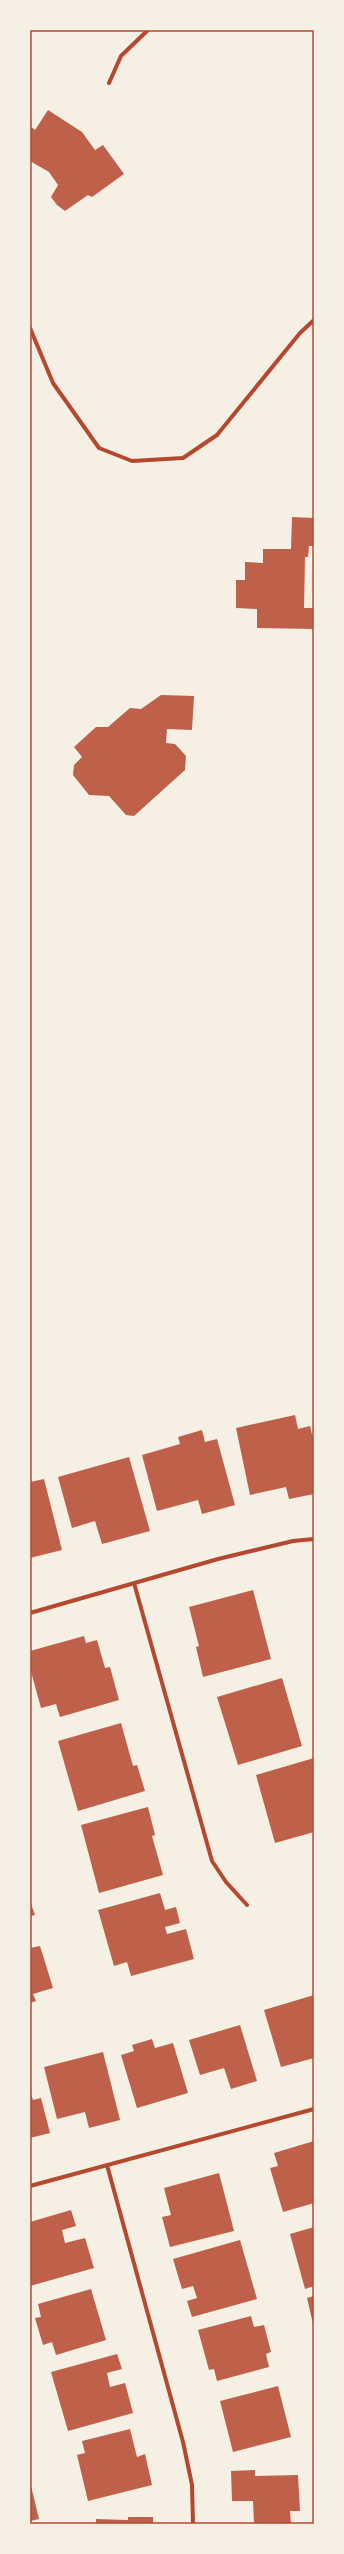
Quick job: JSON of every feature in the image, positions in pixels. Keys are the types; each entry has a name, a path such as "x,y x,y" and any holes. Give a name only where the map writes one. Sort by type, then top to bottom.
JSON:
{"street":[{"path":"109,83 121,56 148,30"},
{"path":"30,328 53,383 99,448 132,461 183,458 217,435 300,333 314,320"},
{"path":"30,1613 218,1559 293,1541 314,1539"},
{"path":"134,1583 212,1861 226,1882 247,1905"},
{"path":"30,2186 314,2109"},
{"path":"107,2165 183,2442 192,2485 193,2524"}],"building":[{"path":"48,110 82,132 95,150 103,145 124,174 92,197 88,195 65,211 57,205 51,197 58,185 49,172 30,161 30,126 35,130"},
{"path":"292,517 314,518 314,546 309,546 308,557 305,557 304,608 314,608 314,629 257,628 257,609 236,608 236,580 245,580 245,562 263,563 263,549 291,549"},
{"path":"161,695 194,696 192,730 167,729 166,743 175,744 186,756 185,770 134,816 126,815 109,796 89,795 73,775 74,765 82,757 74,747 96,727 108,727 130,708 141,709"},
{"path":"295,1415 298,1429 310,1426 314,1443 314,1494 289,1499 286,1487 250,1495 236,1428"},
{"path":"202,1430 205,1442 217,1439 235,1505 202,1514 198,1500 157,1511 142,1455 180,1444 178,1437"},
{"path":"129,1457 150,1531 102,1544 95,1521 72,1528 58,1477"},
{"path":"44,1479 62,1550 30,1558 30,1482"},
{"path":"253,1590 271,1659 203,1677 196,1647 199,1646 189,1607"},
{"path":"84,1636 86,1643 97,1640 105,1668 110,1667 119,1700 60,1717 56,1704 41,1708 30,1668 30,1651"},
{"path":"282,1678 302,1746 238,1765 217,1697"},
{"path":"121,1723 133,1766 137,1765 145,1791 78,1811 58,1741"},
{"path":"314,1758 314,1832 275,1843 256,1775"},
{"path":"148,1807 155,1835 152,1836 163,1875 99,1893 81,1825"},
{"path":"160,1893 165,1910 176,1907 180,1923 165,1927 167,1934 186,1929 194,1959 131,1976 127,1962 114,1966 98,1910"},
{"path":"30,1901 35,1915 30,1916"},
{"path":"40,1946 53,1988 33,1994 36,2001 30,2003 30,1948"},
{"path":"314,1995 314,2058 281,2067 264,2010"},
{"path":"240,2025 257,2081 231,2089 224,2068 200,2075 189,2040"},
{"path":"152,2039 155,2048 173,2043 188,2093 137,2108 121,2055 134,2051 132,2045"},
{"path":"103,2052 120,2120 89,2128 85,2112 57,2119 44,2067"},
{"path":"30,2091 33,2100 41,2098 50,2133 30,2138"},
{"path":"314,2141 314,2203 283,2212 270,2168 278,2166 274,2153"},
{"path":"219,2173 234,2231 170,2247 162,2217 171,2215 164,2188"},
{"path":"71,2210 76,2226 62,2230 65,2243 85,2238 94,2268 30,2286 30,2222"},
{"path":"314,2227 314,2286 305,2289 290,2234"},
{"path":"240,2240 257,2299 192,2317 187,2301 197,2298 193,2286 182,2289 173,2259"},
{"path":"91,2289 106,2340 56,2355 52,2342 43,2345 35,2318 41,2317 38,2304"},
{"path":"314,2296 314,2324 313,2324 307,2298"},
{"path":"251,2316 254,2327 264,2325 271,2352 266,2354 269,2367 217,2381 214,2369 209,2370 198,2330"},
{"path":"117,2354 122,2369 107,2373 110,2387 125,2383 133,2413 68,2431 51,2372"},
{"path":"278,2386 291,2437 233,2452 220,2401"},
{"path":"130,2429 137,2457 145,2454 152,2485 88,2501 77,2455 85,2453 82,2441"},
{"path":"255,2470 255,2476 298,2475 300,2511 290,2511 291,2524 254,2524 253,2501 232,2501 231,2471"},
{"path":"30,2482 39,2519 30,2521"},
{"path":"128,2517 153,2517 153,2524 96,2524 96,2519 128,2520"}]}
